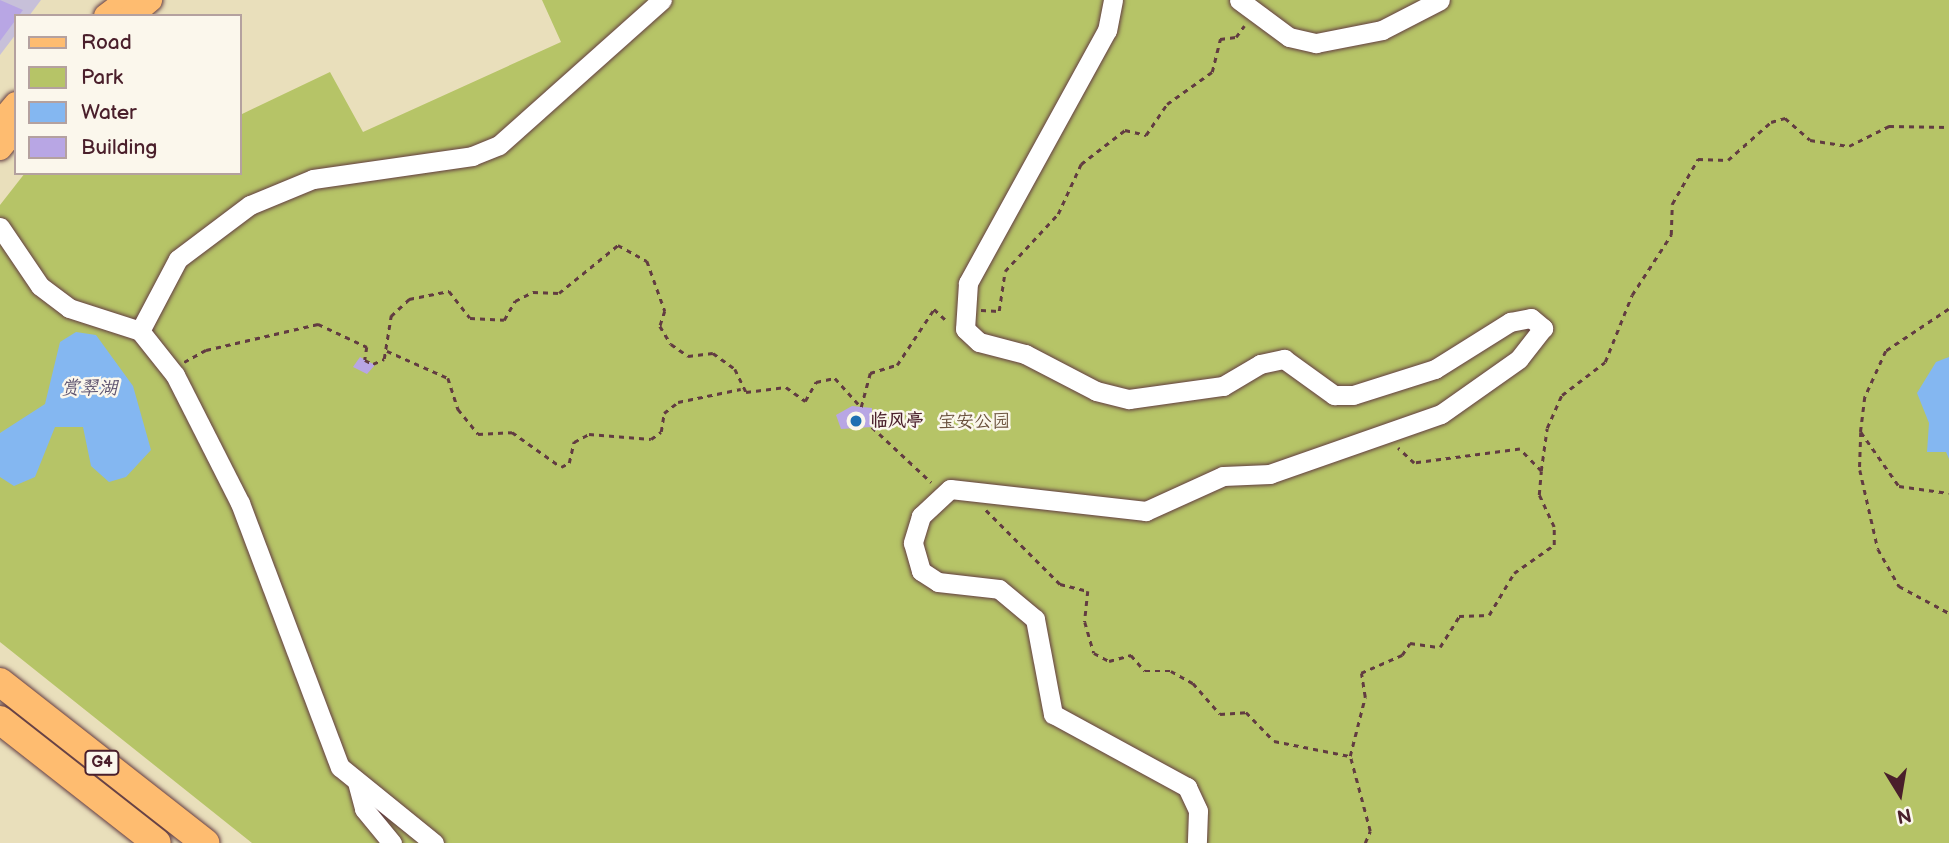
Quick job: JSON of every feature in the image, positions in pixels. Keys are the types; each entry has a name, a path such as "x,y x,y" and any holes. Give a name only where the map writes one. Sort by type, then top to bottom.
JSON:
{"highway":[{"name":"G4","path":"0,682 205,843"},
{"name":"G4","path":"0,720 157,843"}],"main road":[{"path":"109,14 127,0"},
{"path":"133,14 150,0"},
{"path":"0,123 14,106"},
{"path":"0,148 14,130"}],"street":[{"path":"140,331 178,259 250,205 313,179 472,156 499,145 662,0"},
{"path":"1113,0 1107,30 968,283 964,323 979,342 1025,354 1096,391 1129,399 1223,386 1260,364 1284,359 1334,396 1353,395 1435,369 1510,323 1531,318 1543,328 1519,359 1441,414 1401,424 1340,453 1270,474 1223,476 1146,511 971,488 950,489 921,516 913,542 921,571 938,582 999,589 1035,619 1053,714 1187,787 1198,811 1197,843"},
{"path":"1246,7 1289,37 1316,43 1381,30 1440,0"},
{"path":"0,228 40,286 69,309 140,331 168,368 240,503 329,746 357,782 434,843"},
{"path":"357,782 364,809 392,843"}],"path":[{"path":"387,351 447,378 458,409 478,434 512,432 561,467 569,463 574,442 589,434 651,439 661,432 664,413 678,402 741,389 786,387 805,401 816,382 835,378 860,407 870,373 897,365 933,309 942,312 950,331 964,323 971,309 999,310 1005,271 1058,214 1081,164 1125,130 1146,135 1156,126 1167,104 1212,72 1220,39 1237,37 1246,7"},
{"path":"1365,843 1370,831 1350,756 1365,697 1362,673 1402,655 1410,643 1440,647 1459,616 1489,615 1514,573 1554,545 1555,527 1539,495 1547,428 1562,395 1605,362 1632,295 1671,235 1672,204 1698,159 1728,160 1771,121 1785,118 1810,140 1849,146 1889,127 1949,127"},
{"path":"168,368 206,350 318,324 367,346 365,360 373,364 387,351 391,316 409,299 449,291 470,318 504,320 515,302 533,292 559,293 618,245 625,245 647,261 665,311 660,326 671,344 688,356 713,353 736,369 741,389"},
{"path":"1949,309 1886,351 1865,397 1860,470 1878,549 1899,586 1949,613"},
{"path":"1401,424 1397,446 1415,463 1520,449 1541,471"},
{"path":"872,427 931,483 950,489"},
{"path":"1861,432 1899,486 1949,493"},
{"path":"971,488 1060,584 1088,591 1085,622 1094,653 1109,661 1131,655 1145,671 1171,671 1193,683 1220,714 1246,712 1274,741 1350,756"}],"shaded area":[{"path":"0,0 41,0 30,14 14,14 14,37 0,55"}],"green space":[{"name":"宝安公园","path":"542,0 1949,0 1949,843 252,843 0,642 0,205 23,175 242,175 242,114 330,72 363,132 561,42"}],"water":[{"name":"赏翠湖","path":"76,332 96,335 133,386 151,450 126,477 109,482 91,466 83,427 55,427 35,477 14,486 0,477 0,433 45,404 60,342"},
{"path":"1949,357 1949,459 1946,452 1927,452 1929,423 1917,393 1936,362"}],"building":[{"path":"0,0 23,10 20,14 14,14 14,22 0,41"},
{"path":"360,357 375,365 367,374 353,367"},
{"name":"临风亭","path":"852,406 872,408 872,427 841,429 836,415"}],"place":[{"name":"临风亭","path":"856,421"}]}
